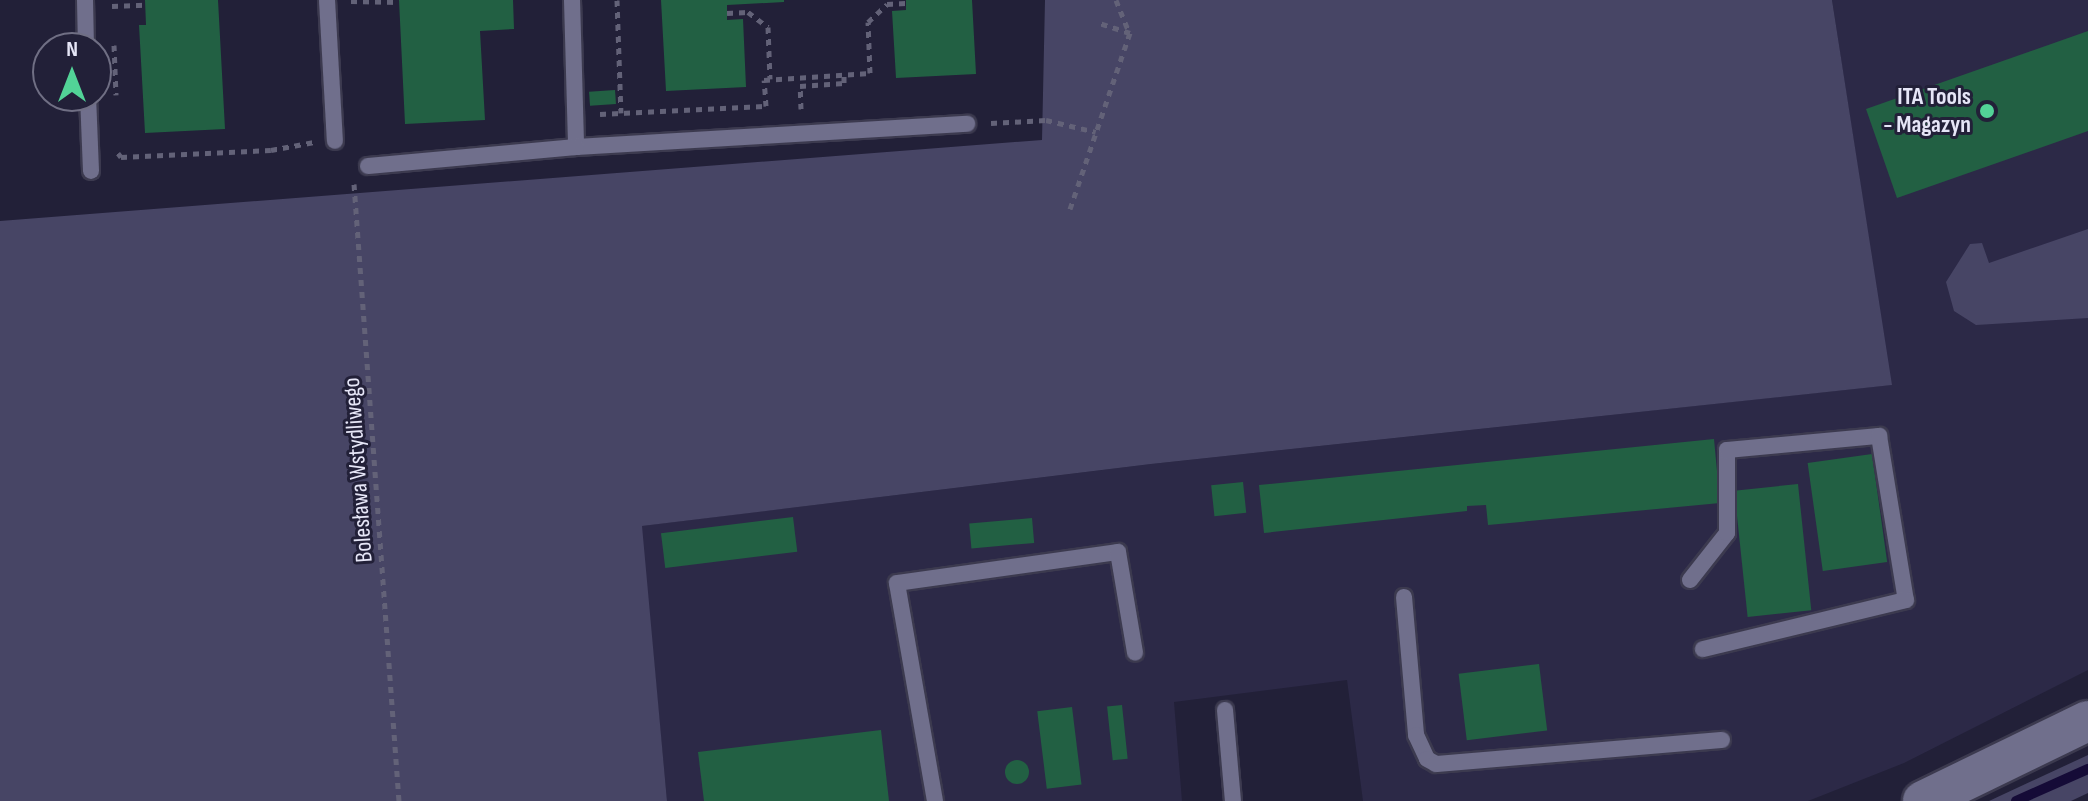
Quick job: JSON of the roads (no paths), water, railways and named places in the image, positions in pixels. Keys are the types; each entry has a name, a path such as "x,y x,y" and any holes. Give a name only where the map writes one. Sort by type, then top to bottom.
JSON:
{"street":[{"path":"1923,801 2088,721"}],"lane":[{"path":"85,0 86,32"},
{"path":"327,0 335,141"},
{"path":"572,0 576,147"},
{"path":"89,112 91,171"},
{"path":"368,166 576,147 967,124"},
{"path":"1690,580 1727,533 1727,450 1879,436 1906,600 1703,649"},
{"path":"935,801 897,583 1118,552 1135,653"},
{"path":"1404,597 1416,735 1427,759 1436,764 1722,740"},
{"path":"1225,710 1233,801"}],"waterway":[{"path":"2016,801 2088,769"}],"place":[{"name":"ITA Tools - Magazyn","path":"1987,111"}]}
